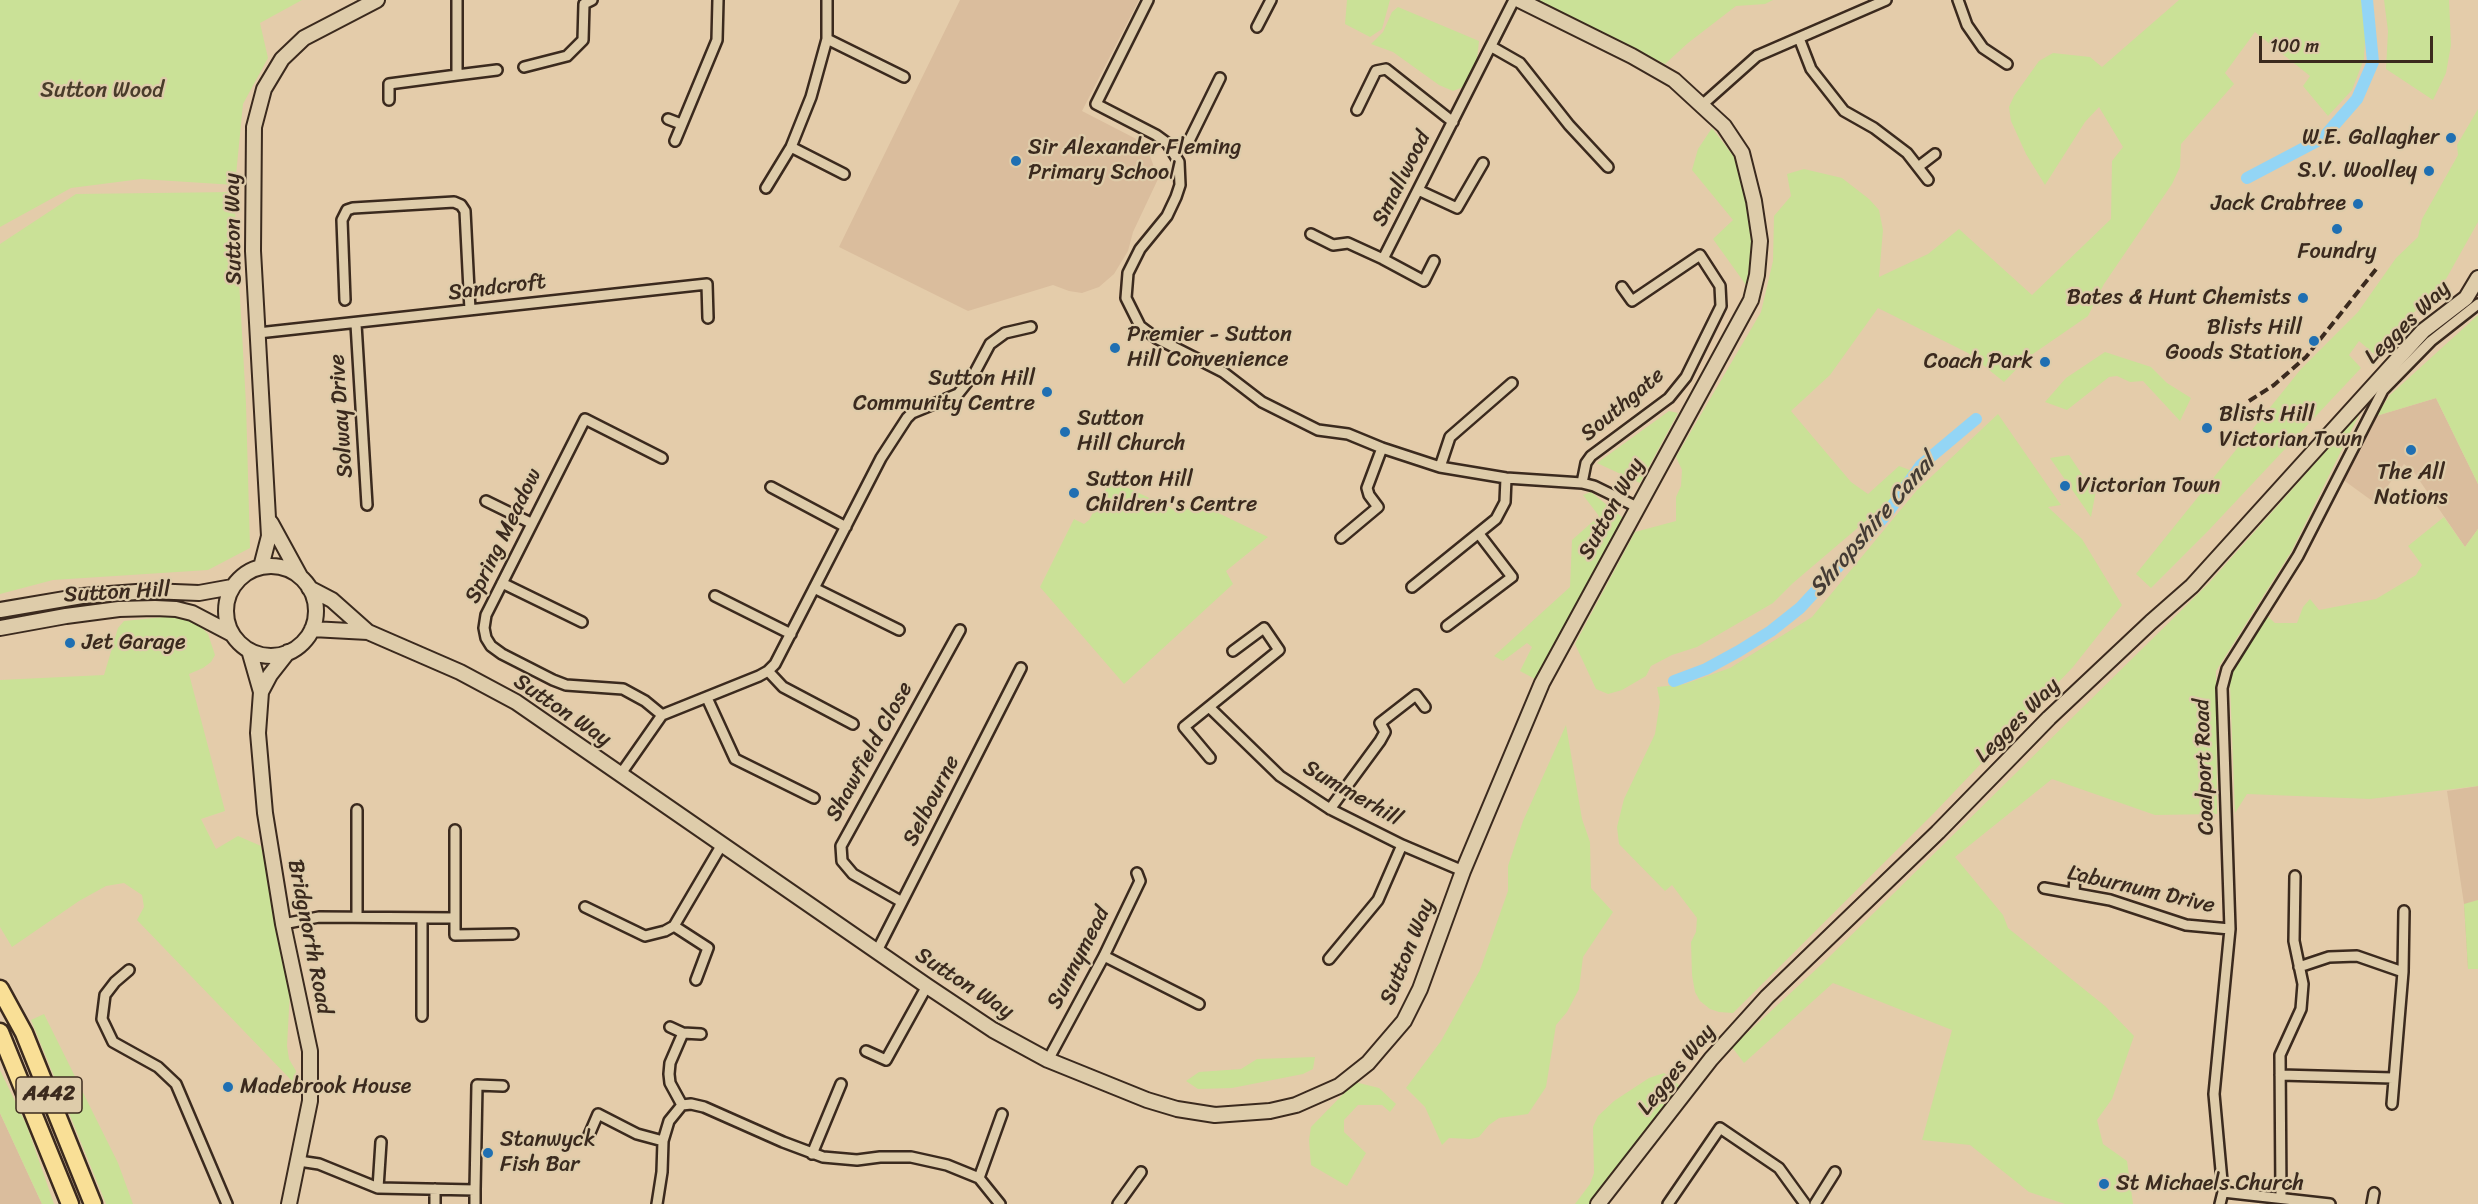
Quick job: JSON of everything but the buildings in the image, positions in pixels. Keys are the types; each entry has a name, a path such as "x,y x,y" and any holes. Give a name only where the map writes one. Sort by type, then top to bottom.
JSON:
{"highway":[{"name":"A442","path":"0,989 24,1033 93,1204"},
{"name":"A442","path":"0,1032 70,1204"}],"street":[{"name":"Sutton Way","path":"261,567 269,536 253,251 254,127 264,89 282,59 304,38 376,0"},
{"path":"457,0 457,75"},
{"path":"675,141 717,40 718,0"},
{"path":"766,188 791,147 811,97 827,39 827,0"},
{"path":"1148,0 1096,104 1156,135 1167,143 1179,162 1181,173 1176,197 1167,216 1144,243 1133,263 1125,287 1126,298 1133,317 1147,333 1223,372 1263,402 1318,430 1348,434 1440,467 1506,478 1582,483 1594,486 1638,507"},
{"path":"1257,27 1271,0"},
{"name":"Sutton Way","path":"309,588 332,600 368,632 460,672 516,702 721,846 927,986 993,1030 1048,1060 1147,1100 1177,1109 1215,1115 1270,1112 1296,1105 1329,1091 1368,1063 1404,1021 1420,989 1463,871 1542,683 1751,300 1758,274 1760,241 1754,201 1742,153 1724,126 1674,80 1516,0"},
{"name":"Smallwood","path":"1311,234 1333,245 1348,243 1383,260 1516,0"},
{"path":"1702,105 1757,56 1886,0"},
{"path":"1958,0 1967,25 1983,48 2007,64"},
{"path":"524,66 567,56 583,40 586,1"},
{"path":"1799,38 1811,69 1844,111 1874,128 1907,153 1928,180"},
{"path":"827,39 904,77"},
{"path":"1492,47 1520,63 1569,125 1608,167"},
{"path":"1357,110 1376,71 1386,69 1454,122"},
{"path":"389,100 389,84 497,70"},
{"path":"1174,152 1189,141 1220,78"},
{"path":"668,119 681,124"},
{"path":"791,147 844,174"},
{"path":"1918,167 1935,154"},
{"path":"1418,190 1457,208 1483,163"},
{"path":"345,300 342,220 347,210 454,202 461,205 465,212 470,310"},
{"name":"Southgate","path":"1582,483 1586,463 1591,456 1669,398 1686,377 1721,306 1720,286 1700,255 1632,301 1622,287"},
{"path":"1383,260 1424,281 1434,261"},
{"name":"Legges Way","path":"1598,1204 1711,1059 1767,997 1938,832 2049,718 2151,621 2192,586 2423,331 2466,298 2478,278"},
{"name":"Sandcroft","path":"258,333 707,284 708,318"},
{"name":"Coalport Road","path":"2220,1204 2223,1192 2214,1094 2230,929 2222,687 2227,669 2298,556 2383,390 2430,341 2478,304"},
{"name":"Solway Drive","path":"356,324 367,505"},
{"path":"620,775 662,715 768,671 775,663 887,446 907,418 958,394 974,374 990,344 1005,333 1030,327"},
{"path":"1440,467 1450,438 1512,383"},
{"name":"Spring Meadow","path":"662,458 585,419 484,621 486,638 502,654 566,685 623,689 645,701 662,715"},
{"path":"1341,538 1378,507 1367,488 1382,448"},
{"path":"1412,587 1479,534 1501,511 1505,502 1506,478"},
{"path":"771,487 846,527"},
{"path":"486,501 531,523"},
{"name":"Sutton Way","path":"268,516 300,576"},
{"path":"1447,626 1512,577 1479,534"},
{"path":"261,692 270,675 288,652 304,641 312,629 316,610 309,588 300,576 284,568 261,567 244,574 232,587 225,611 232,634 249,650 266,656 288,652"},
{"path":"502,583 582,622"},
{"name":"Sutton Hill","path":"0,610 82,596 150,591 199,593 232,587"},
{"path":"814,588 899,630"},
{"path":"715,596 790,634"},
{"name":"Sutton Hill","path":"0,628 66,615 119,609 155,608 176,609 192,613 232,634"},
{"path":"1210,758 1184,727 1279,650 1264,628 1233,651"},
{"name":"Sutton Way","path":"312,629 368,632"},
{"name":"Shawfield Close","path":"902,902 854,874 842,861 841,846 960,630"},
{"name":"Bridgnorth Road","path":"249,650 261,692 258,733 264,803 283,924 310,1051 310,1101 289,1204"},
{"name":"Selbourne","path":"877,951 1021,668"},
{"path":"768,671 783,687 853,724"},
{"path":"1330,809 1380,741 1385,732 1380,723 1416,695 1425,707"},
{"path":"707,698 735,759 813,798"},
{"name":"Summerhill","path":"1209,707 1280,776 1330,809 1402,845 1463,871"},
{"path":"357,810 357,917"},
{"path":"455,830 455,935 513,934"},
{"path":"1329,959 1378,900 1402,845"},
{"path":"585,907 645,936 674,926 721,846"},
{"name":"Sunnymead","path":"1048,1060 1104,956 1140,881 1137,873"},
{"path":"2073,893 2075,874"},
{"path":"2281,1197 2280,1055 2301,1009 2303,984 2294,941 2295,876"},
{"name":"Laburnum Drive","path":"2044,888 2110,900 2186,925 2230,929"},
{"path":"2392,1104 2403,972 2404,911"},
{"path":"283,924 319,917 455,918"},
{"path":"422,918 422,1016"},
{"path":"674,926 708,948 696,980"},
{"path":"1104,956 1199,1005"},
{"path":"2300,967 2329,957 2357,956 2403,972"},
{"path":"129,970 105,995 102,1019 113,1042 158,1067 176,1084 226,1204"},
{"path":"866,1051 886,1060 927,986"},
{"path":"670,1027 683,1033 701,1034"},
{"path":"682,1106 670,1083 669,1074 670,1063 683,1033"},
{"path":"2280,1075 2393,1078"},
{"path":"812,1154 841,1084"},
{"path":"475,1204 477,1085 503,1086"},
{"path":"657,1204 662,1172 663,1141 669,1121 682,1106 691,1104 704,1107 812,1154 840,1160 911,1157 947,1165 979,1178 1000,1204"},
{"path":"589,1135 598,1114 637,1134 663,1141"},
{"path":"979,1178 1002,1114"},
{"path":"1669,1204 1720,1128 1779,1168 1804,1204"},
{"path":"378,1188 381,1142"},
{"path":"299,1161 318,1164 378,1188 475,1190"},
{"path":"1118,1204 1141,1172"},
{"path":"1815,1204 1835,1172"},
{"path":"435,1189 435,1204"},
{"path":"2223,1192 2330,1204"},
{"path":"2372,1204 2374,1193"}],"shaded area":[{"name":"Sir Alexander Fleming Primary School","path":"960,0 1139,0 1082,111 1146,144 1158,179 1133,232 1128,251 1114,274 1099,287 1082,293 1053,285 968,311 839,247"},
{"path":"2436,398 2478,484 2478,529 2465,547 2413,471 2404,464 2375,503 2342,479 2376,416"},
{"path":"2478,786 2478,969 2468,969 2464,904 2447,791"},
{"path":"0,1113 42,1204 0,1204"}],"green space":[{"name":"Sutton Wood","path":"0,0 302,0 260,23 268,58 243,104 235,185 141,179 71,188 0,227"},
{"path":"1347,0 1390,0 1382,29 1370,37 1345,24"},
{"path":"1537,0 1773,0 1765,4 1736,6 1665,64"},
{"path":"2179,0 2364,0 2366,21 2364,59 2352,90 2328,116 2303,86 2310,76 2255,32 2225,73 2234,84 2181,144 2180,167 2172,184 2104,284 2088,316 2027,358 2004,382 1968,353 1878,308 1830,375 1791,411 1851,482 1868,494 1899,466 1921,474 1793,583 1773,603 1697,647 1672,655 1651,666 1646,676 1622,690 1608,694 1596,689 1575,644 1635,532 1676,521 1676,497 1681,486 1682,470 1676,457 1761,312 1773,261 1774,216 1791,196 1787,174 1804,169 1842,178 1879,210 1883,230 1879,277 1928,254 1959,229 2032,295 2111,219 2112,161 2123,147 2099,107 2085,122 2045,185 2026,154 2011,121 2009,107 2014,96 2039,61 2053,53 2090,57 2102,67"},
{"path":"2384,0 2449,0 2451,45 2446,73 2433,100 2386,69 2388,31"},
{"path":"1398,7 1479,41 1477,59 1463,87 1453,91 1439,85 1393,52 1371,44 1383,32 1392,12"},
{"path":"2478,109 2478,222 2446,279 2374,354 2359,341 2349,355 2361,368 2208,531 2151,588 2136,574 2301,369 2358,312 2396,258 2418,237 2422,219 2458,155 2457,145"},
{"path":"1712,128 1735,158 1748,204 1753,245 1746,285 1713,239 1733,220 1692,170 1698,149"},
{"path":"234,192 246,404 250,548 208,570 53,580 0,594 0,244 76,194"},
{"path":"2478,315 2478,484 2436,398 2376,416 2390,395"},
{"path":"2105,352 2151,367 2167,383 2191,398 2180,421 2143,381 2130,382 2117,376 2109,377 2067,410 2045,402 2066,378"},
{"path":"1669,411 1678,413 1640,483 1597,463"},
{"path":"2360,413 2291,552 2216,671 2217,814 2155,815 2052,779 1955,857 2003,915 2008,928 2105,1006 2134,1036 2112,1099 2097,1120 2103,1144 2127,1161 2133,1204 2065,1204 2029,1192 1970,1145 1922,1140 1952,1030 1833,983 1744,1063 1732,1047 1823,963 2209,583"},
{"path":"1998,414 2061,505 2048,507 2082,539 2122,605 2073,667 1934,813 1733,1013 1710,1009 1700,1001 1695,992 1692,975 1691,942 1696,932 1697,918 1672,885 1665,891 1619,844 1617,827 1624,799 1655,734 1660,702 1657,687 1685,684 1730,668 1812,617 1917,490"},
{"path":"2069,455 2087,482 2097,485 2091,517 2050,458"},
{"path":"1111,480 1175,510 1206,507 1268,537 1226,571 1233,584 1124,684 1040,587 1074,519 1084,524 1089,520"},
{"path":"1591,492 1623,518 1603,561 1535,679 1520,671 1532,647 1527,643 1503,661 1494,656 1570,587 1572,540 1599,516 1583,495"},
{"path":"2444,517 2465,547 2478,529 2478,786 2370,799 2247,794 2235,813 2230,684 2233,670 2265,614 2275,623 2297,623 2303,607 2310,599 2319,610 2376,599 2416,575 2422,565 2408,546"},
{"path":"174,616 198,624 208,634 215,655 211,662 203,668 189,674 225,811 201,819 216,849 238,836 261,846 290,991 287,1046 289,1059 296,1071 294,1083 137,920 144,907 142,895 124,883 106,886 79,901 12,947 0,927 0,680 104,675 118,628 124,621"},
{"path":"1566,725 1582,819 1590,842 1591,888 1613,912 1583,957 1579,989 1567,1012 1556,1025 1546,1087 1528,1114 1499,1118 1489,1125 1479,1137 1449,1138 1442,1145 1425,1107 1406,1088 1441,1041 1480,970 1508,891 1508,866 1523,821"},
{"path":"2478,900 2478,969 2468,969 2464,904"},
{"path":"44,1014 118,1163 133,1204 106,1204 31,1020"},
{"path":"1315,1057 1313,1069 1303,1074 1232,1088 1198,1089 1186,1081 1199,1072 1241,1069 1257,1059"},
{"path":"0,1070 27,1126 54,1204 42,1204 0,1113"},
{"path":"1664,1073 1680,1086 1590,1204 1575,1204 1590,1184 1594,1173 1593,1127 1598,1116 1614,1101 1649,1078"},
{"path":"1355,1082 1379,1088 1396,1104 1390,1112 1382,1105 1358,1105 1344,1120 1344,1132 1366,1153 1347,1186 1311,1165 1309,1140 1311,1127"}],"waterway":[{"name":"Shropshire Canal","path":"2247,178 2323,138 2357,99 2373,62 2367,0"},
{"name":"Shropshire Canal","path":"1674,681 1706,669 1739,651 1771,631 1800,608 1886,515 1921,465 1976,419"}],"railway":[{"path":"2249,401 2274,385 2306,357 2377,268"}],"place":[{"name":"W.E. Gallagher","path":"2451,138"},
{"name":"Sir Alexander Fleming Primary School","path":"1016,161"},
{"name":"S.V. Woolley","path":"2429,171"},
{"name":"Jack Crabtree","path":"2358,204"},
{"name":"Foundry","path":"2337,229"},
{"name":"Bates & Hunt Chemists","path":"2303,298"},
{"name":"Blists Hill Goods Station","path":"2314,341"},
{"name":"Premier - Sutton Hill Convenience","path":"1115,348"},
{"name":"Coach Park","path":"2045,362"},
{"name":"Sutton Hill Community Centre","path":"1047,392"},
{"name":"Blists Hill Victorian Town","path":"2207,428"},
{"name":"Sutton Hill Church","path":"1065,432"},
{"name":"The All Nations","path":"2411,450"},
{"name":"Victorian Town","path":"2065,486"},
{"name":"Sutton Hill Children's Centre","path":"1074,493"},
{"name":"Jet Garage","path":"70,643"},
{"name":"Madebrook House","path":"228,1087"},
{"name":"Stanwyck Fish Bar","path":"488,1153"},
{"name":"St Michaels Church","path":"2104,1184"}]}
